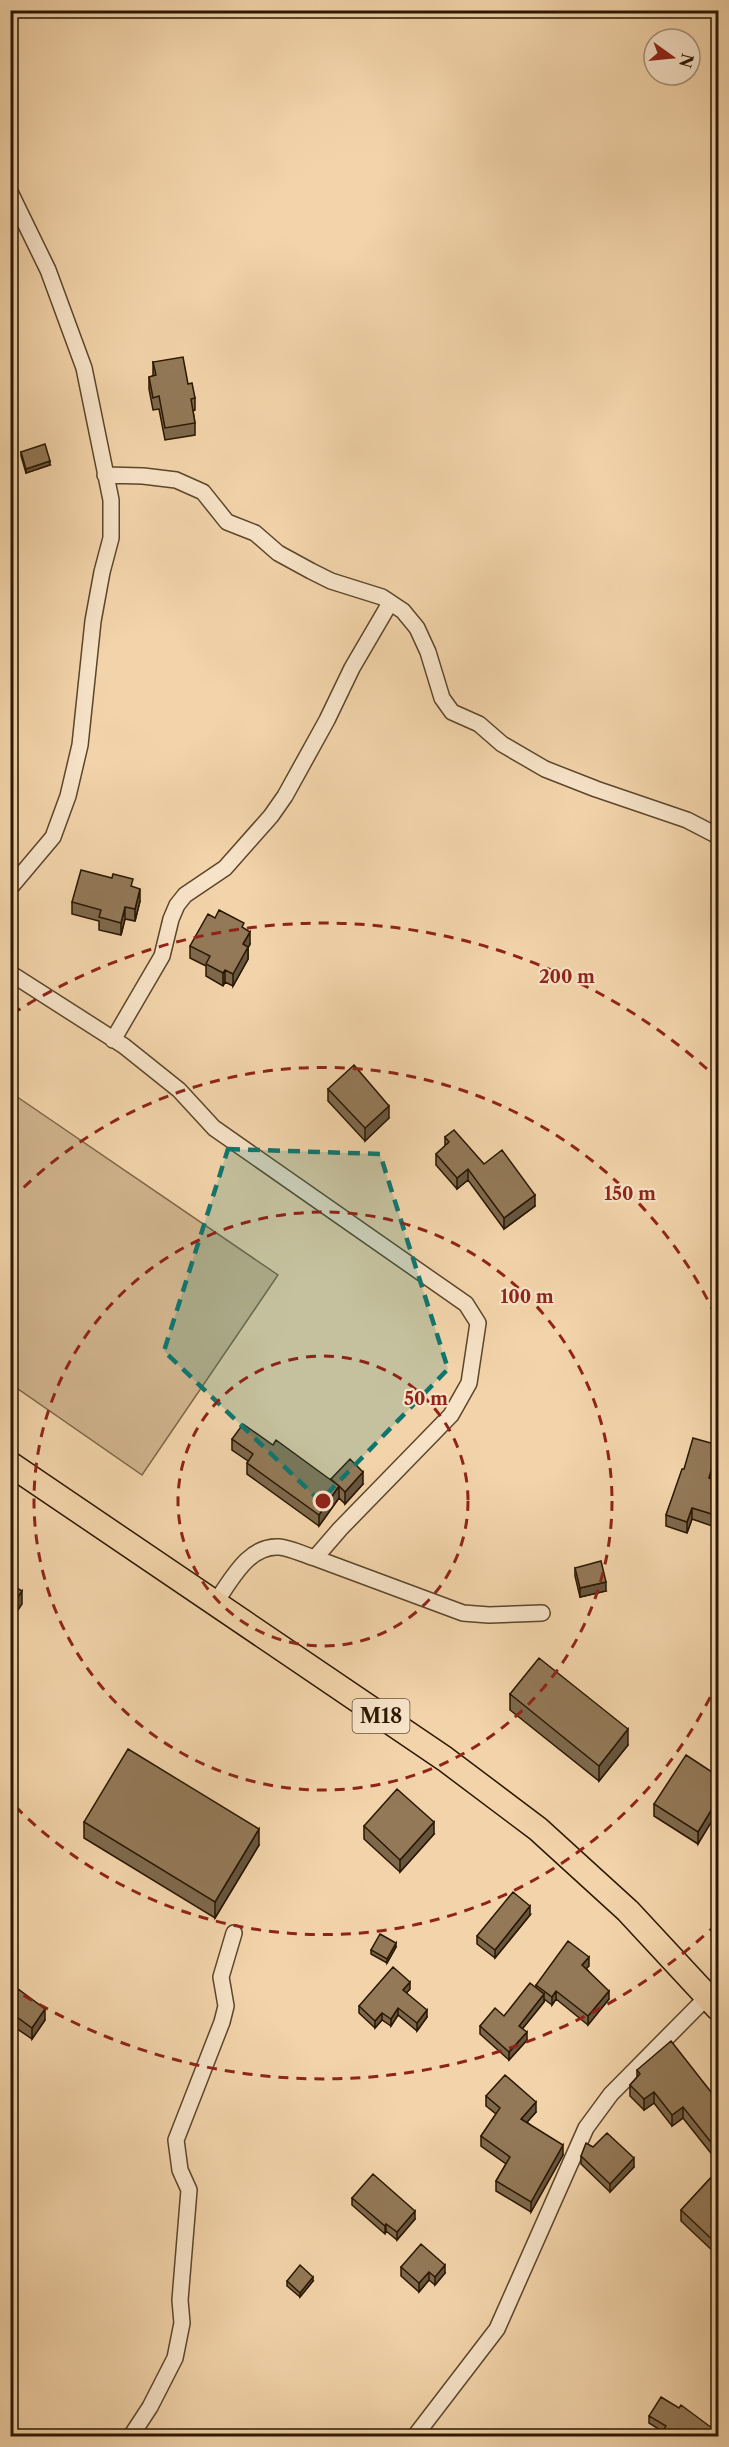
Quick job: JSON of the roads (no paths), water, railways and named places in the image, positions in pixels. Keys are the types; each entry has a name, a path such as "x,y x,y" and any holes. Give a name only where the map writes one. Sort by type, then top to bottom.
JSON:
{"main road":[{"name":"M18","path":"10,1464 445,1759 538,1830 628,1911 713,2002"}],"street":[{"path":"10,192 48,270 84,368 111,500 111,538 93,621 80,745 68,796 53,837 10,888"},
{"path":"105,475 163,478 190,485 209,497 223,519 231,525 255,533 278,552 331,581 381,597 403,611 417,628 428,652 448,710 479,724 502,744 545,769 587,786 687,820 718,836"},
{"path":"113,1040 162,956 171,919 177,905 189,891 225,868 276,810 311,749 352,668 390,603"},
{"path":"10,973 113,1040 179,1089 214,1128 466,1304 478,1323 469,1383 451,1415 340,1529 315,1558"},
{"path":"215,1602 249,1558 264,1550 280,1547 463,1613 489,1615 542,1613"},
{"path":"131,2436 150,2407 175,2358 180,2334 182,2323 180,2300 189,2190 180,2170 176,2140 222,2022 226,2006 221,1977 234,1933"},
{"path":"415,2436 497,2329 586,2128 611,2094 713,2002"}]}
